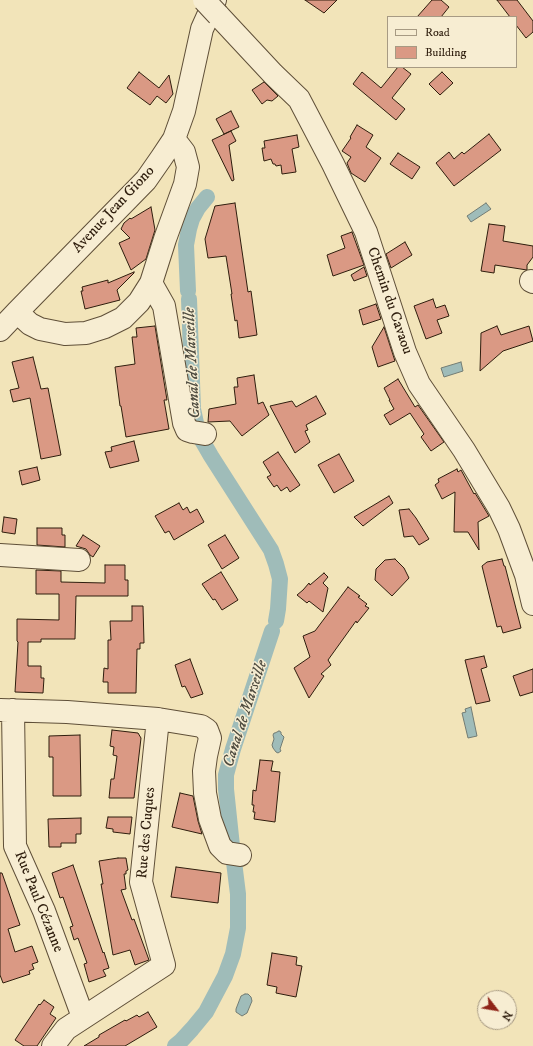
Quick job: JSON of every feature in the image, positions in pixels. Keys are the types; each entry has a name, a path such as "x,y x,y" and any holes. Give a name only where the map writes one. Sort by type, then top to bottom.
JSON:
{"street":[{"name":"Avenue Jean Giono","path":"0,330 146,180 174,139 184,111 202,29 212,4"},
{"name":"Chemin du Cavaou","path":"212,4 268,68 299,99 366,232 405,352 419,384 464,450 499,508 509,529 526,575 533,604"},
{"path":"17,312 30,324 40,329 65,334 86,333 105,327 123,318 139,302 151,283 165,238 185,184 188,167 184,152 174,139"},
{"path":"151,283 164,306 184,423 187,430 199,433"},
{"path":"0,555 79,560"},
{"path":"6,710 67,712 158,719 200,726 207,730 210,738 204,771 205,793 210,819 220,846 234,854"},
{"name":"Rue Paul Cézanne","path":"6,710 15,846 44,911 83,1018"},
{"name":"Rue des Cuques","path":"53,1046 66,1029 164,964 141,882 158,719"}],"water":[{"path":"486,203 491,209 471,222 467,216"},
{"path":"461,362 463,371 444,377 441,368"},
{"path":"471,707 477,736 468,738 462,713 466,712 465,709"},
{"path":"279,731 284,737 280,749 281,751 278,753 272,745 274,733"},
{"path":"248,994 251,997 252,1001 247,1013 242,1016 236,1012 236,1009 241,996"}],"building":[{"path":"305,0 337,0 324,13"},
{"path":"432,0 441,0 449,7 442,16 418,16"},
{"path":"497,0 517,0 533,21 533,32 526,38 517,26 517,16 509,16"},
{"path":"397,68 403,68 411,74 392,98 405,109 396,120 353,84 362,72 381,88"},
{"path":"139,72 159,88 169,75 173,94 166,103 157,96 150,105 127,88"},
{"path":"442,72 453,83 440,95 429,84"},
{"path":"264,82 278,96 272,101 267,100 262,104 252,90"},
{"path":"231,111 239,127 224,134 216,119"},
{"path":"357,125 373,135 366,147 381,158 365,182 351,173 347,163 351,157 342,151 351,138 350,137"},
{"path":"231,131 236,141 229,145 234,180 232,181 212,140"},
{"path":"489,134 501,150 454,186 436,163 449,152 454,159 462,152 464,154"},
{"path":"297,135 299,147 292,149 296,172 282,174 281,165 276,166 273,164 271,159 264,161 262,148 265,148 264,141"},
{"path":"398,153 420,167 412,179 390,164"},
{"path":"235,203 248,292 251,291 257,335 239,338 237,320 235,321 226,256 208,258 205,239 215,206"},
{"path":"151,207 155,230 146,259 131,270 119,243 130,238 121,229 124,223 130,218 131,219"},
{"path":"489,224 505,226 503,241 533,246 533,257 527,265 527,270 495,265 494,273 481,271"},
{"path":"352,232 364,265 333,276 327,255 345,248 341,236"},
{"path":"405,242 412,255 391,268 386,254"},
{"path":"364,267 367,276 354,281 351,275"},
{"path":"134,272 117,290 120,300 85,309 81,291 83,291 82,287 108,280 108,283"},
{"path":"433,299 436,308 445,305 449,316 437,320 442,333 426,339 414,306"},
{"path":"376,304 381,319 363,325 359,310"},
{"path":"155,326 167,400 164,400 169,429 126,437 115,367 135,364 132,337 137,337 136,328"},
{"path":"497,326 501,335 529,326 533,341 503,351 480,371 481,333"},
{"path":"384,327 395,361 378,367 372,347"},
{"path":"33,357 41,389 48,388 61,455 41,459 30,398 13,402 10,390 19,388 12,362"},
{"path":"254,375 258,404 263,402 269,415 242,436 230,421 208,422 209,409 236,404 234,387 238,387 237,378"},
{"path":"398,379 415,407 418,405 444,442 431,451 421,437 424,434 410,413 390,425 384,415 394,409 384,388"},
{"path":"316,396 326,414 306,425 308,430 305,431 310,442 295,453 270,406 292,401 296,407"},
{"path":"134,441 139,461 110,468 105,452 112,451 111,447"},
{"path":"278,452 300,485 290,492 287,487 281,491 277,485 274,487 267,477 271,475 263,462"},
{"path":"339,454 354,481 334,493 318,465"},
{"path":"37,467 40,480 22,485 19,471"},
{"path":"457,469 458,472 461,470 474,494 475,493 489,516 478,522 479,550 468,532 454,532 455,492 442,499 435,485 439,482 438,479"},
{"path":"389,496 393,503 363,526 354,517"},
{"path":"179,503 183,510 187,507 190,513 197,509 204,522 174,540 169,531 165,533 155,516"},
{"path":"409,509 429,539 419,545 413,536 404,537 399,510"},
{"path":"4,517 17,519 15,534 2,532"},
{"path":"37,528 62,528 62,535 65,535 65,547 37,545"},
{"path":"83,535 100,546 93,557 86,549 76,546"},
{"path":"225,535 239,558 222,569 208,545"},
{"path":"395,559 404,568 409,578 392,596 375,580 376,569 385,560"},
{"path":"502,559 521,628 503,633 501,626 497,627 482,566 487,562"},
{"path":"105,565 125,565 125,580 128,580 128,596 76,596 75,639 41,639 41,642 28,642 28,666 41,666 41,678 44,678 43,693 15,692 18,642 17,619 59,620 59,594 36,594 36,570 61,571 61,582 105,583"},
{"path":"221,572 238,600 222,610 202,584"},
{"path":"324,573 328,577 323,583 328,588 323,612 309,601 307,603 297,595 309,583 310,585"},
{"path":"348,587 360,596 358,597 367,604 365,606 369,608 357,623 356,621 328,660 331,665 321,674 324,676 309,698 294,668 310,657 303,636 315,631"},
{"path":"132,606 143,606 144,643 140,643 140,649 137,649 136,693 108,693 108,682 103,682 104,668 108,669 108,640 111,640 110,621 132,621"},
{"path":"484,656 487,667 481,669 490,701 476,704 465,660"},
{"path":"190,659 203,694 191,698 185,686 182,687 175,665"},
{"path":"533,669 533,692 520,696 513,676"},
{"path":"112,730 138,733 141,738 134,798 109,798 111,779 114,779 117,756 113,755 114,747 110,746"},
{"path":"80,735 81,796 53,796 53,757 49,757 49,736"},
{"path":"260,760 273,761 271,771 280,772 275,822 254,819 254,805 252,805 253,790 256,791"},
{"path":"180,793 193,796 202,834 172,827"},
{"path":"108,817 132,817 130,834 113,832 113,829 106,828"},
{"path":"81,818 81,834 76,834 76,843 61,843 61,847 49,847 48,819"},
{"path":"126,858 128,870 126,871 126,874 124,874 126,889 121,890 132,920 134,919 149,960 135,965 130,950 113,955 101,884 103,884 99,861"},
{"path":"73,865 109,968 103,970 106,976 89,982 84,964 87,963 78,938 74,940 70,927 73,926 63,897 60,898 52,873"},
{"path":"176,867 221,873 218,903 171,897"},
{"path":"0,873 2,873 20,925 8,929 15,952 32,946 38,962 32,964 34,969 29,971 30,974 3,983 0,975"},
{"path":"272,953 297,957 296,965 302,966 296,997 276,993 277,987 267,985"},
{"path":"44,1000 54,1007 50,1014 56,1018 37,1046 24,1046 15,1040 39,1004 40,1005"},
{"path":"148,1012 157,1027 125,1046 84,1046 99,1037 99,1035 125,1020 126,1021 137,1015 139,1017"}],"waterway":[{"name":"Canal de Marseille","path":"188,291 186,245 189,229 198,208 207,197"},
{"name":"Canal de Marseille","path":"189,299 193,409 197,428"},
{"name":"Canal de Marseille","path":"200,437 271,550 280,579 276,621"},
{"name":"Canal de Marseille","path":"232,846 226,775 233,749 272,631"},
{"name":"Canal de Marseille","path":"175,1046 206,1012 225,976 233,954 238,928 238,894 234,862"}]}
